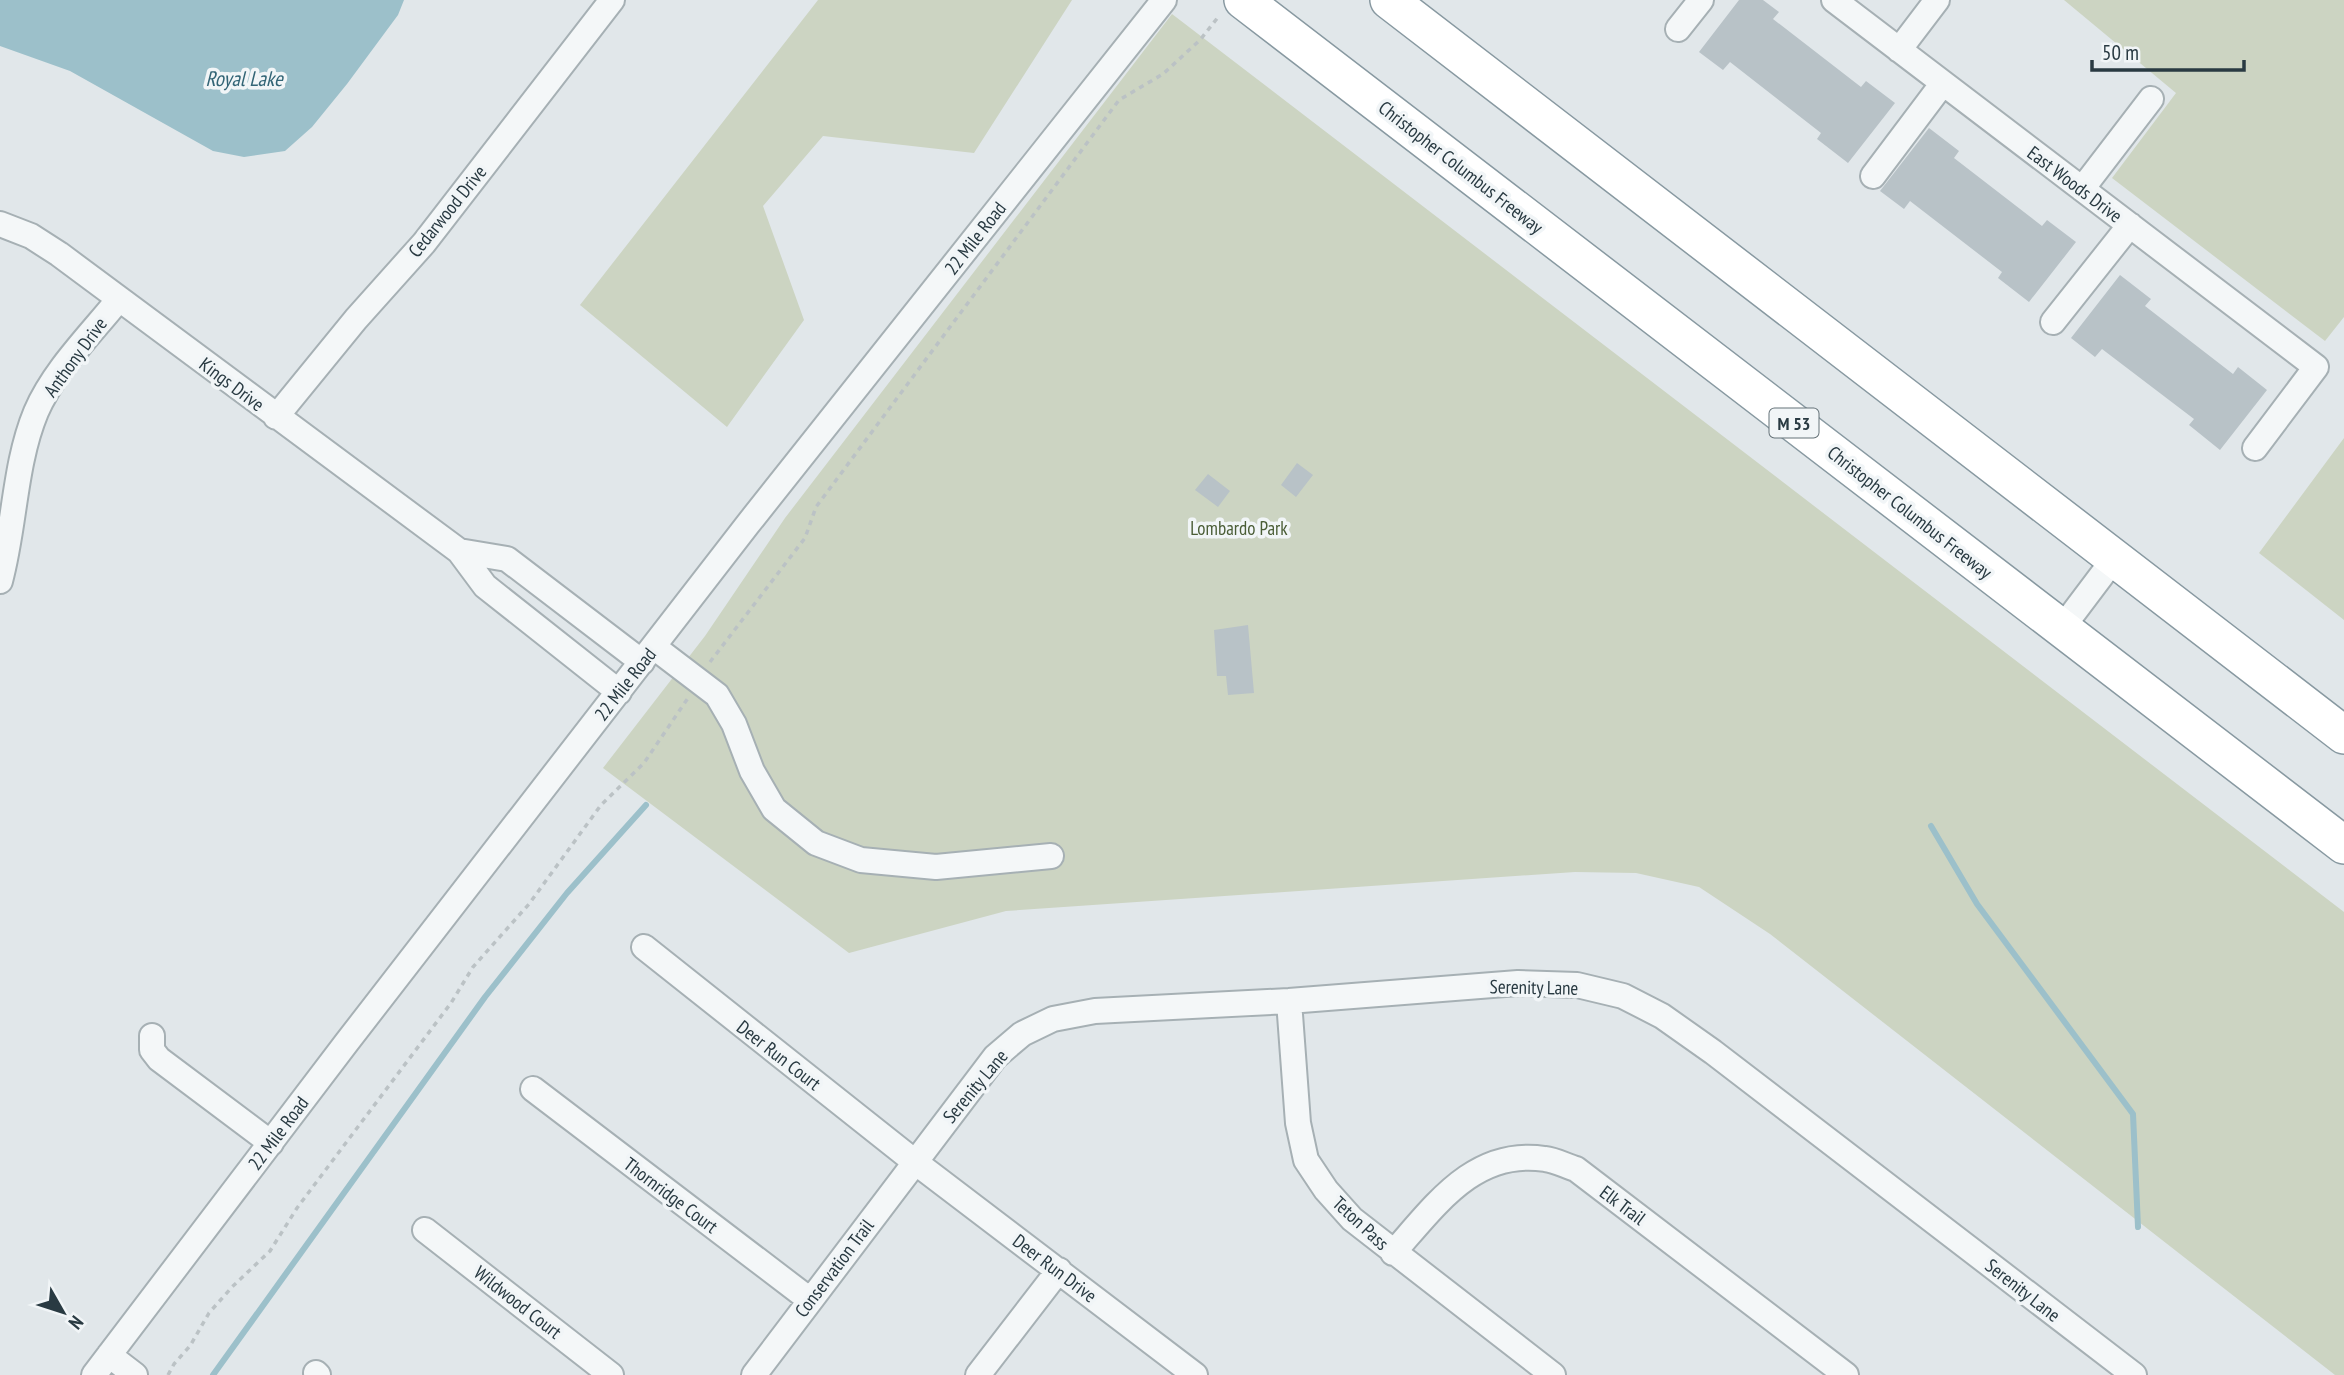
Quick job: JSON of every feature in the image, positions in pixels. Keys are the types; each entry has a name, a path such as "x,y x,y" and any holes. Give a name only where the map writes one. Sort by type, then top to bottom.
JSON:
{"highway":[{"path":"1389,0 2344,735"},
{"name":"Christopher Columbus Freeway","path":"1233,5 2062,628 2344,845"}],"street":[{"name":"Cedarwood Drive","path":"276,417 356,318 424,243 612,0"},
{"path":"1678,29 1701,0"},
{"name":"East Woods Drive","path":"1834,0 2316,367 2255,448"},
{"path":"1899,50 1937,0"},
{"name":"22 Mile Road","path":"94,1375 748,524 1163,2"},
{"path":"1872,176 1943,83"},
{"path":"2082,189 2151,99"},
{"name":"Kings Drive","path":"0,224 31,236 459,551 485,586 619,692"},
{"path":"2053,322 2130,226"},
{"name":"Anthony Drive","path":"0,580 6,559 15,494 37,412 57,377 119,299"},
{"name":"Kings Drive","path":"459,551 507,559 648,655 698,681 716,695 734,724 752,771 774,809 816,843 861,860 936,867 1051,856"},
{"path":"2062,628 2114,559"},
{"name":"Deer Run Court","path":"645,947 915,1162"},
{"name":"Serenity Lane","path":"915,1162 995,1057 1022,1034 1053,1019 1095,1011 1289,1001 1518,983 1577,985 1623,996 1662,1016 1713,1052 2133,1375"},
{"name":"Teton Pass","path":"1289,1001 1298,1123 1306,1160 1326,1190 1352,1219 1393,1253 1553,1375"},
{"path":"152,1036 152,1050 159,1059 271,1143"},
{"name":"Thornridge Court","path":"533,1089 810,1300"},
{"name":"Elk Trail","path":"1393,1253 1449,1191 1482,1167 1516,1159 1546,1159 1576,1169 1846,1375"},
{"name":"Deer Run Drive","path":"915,1162 1195,1375"},
{"name":"Conservation Trail","path":"754,1375 915,1162"},
{"name":"Wildwood Court","path":"425,1230 611,1375"},
{"path":"978,1375 1059,1270"},
{"path":"109,1355 135,1375"}],"path":[{"path":"169,1375 209,1313 270,1251 297,1208 451,1003 473,967 529,904 601,805 644,763 706,666 806,538 816,507 1119,100 1163,74 1233,5"}],"green space":[{"path":"818,0 1072,0 974,153 823,136 763,206 804,320 727,427 580,305"},
{"path":"2064,0 2344,0 2344,317 2325,341 2112,178 2176,93"},
{"name":"Lombardo Park","path":"1172,14 2344,912 2344,1375 2335,1375 1770,934 1699,887 1636,873 1575,872 1006,911 849,953 603,768 705,636 785,518"},
{"path":"2344,438 2344,620 2259,553"}],"water":[{"name":"Royal Lake","path":"0,0 404,0 398,15 312,127 285,151 244,157 213,151 70,71 0,46"}],"building":[{"path":"1739,0 1763,0 1779,12 1773,19 1861,87 1866,81 1895,103 1848,163 1817,139 1821,133 1730,62 1723,70 1699,52"},
{"path":"1929,128 1959,151 1954,158 2042,226 2047,220 2076,242 2029,302 1998,278 2002,272 1910,201 1904,209 1880,191"},
{"path":"2120,275 2151,299 2145,306 2233,374 2238,367 2267,390 2220,450 2189,425 2194,419 2102,349 2095,357 2071,338"},
{"path":"1297,463 1313,475 1296,497 1281,485"},
{"path":"1208,474 1230,491 1218,507 1195,490"},
{"path":"1248,625 1254,693 1228,695 1226,676 1217,676 1214,630"}],"waterway":[{"path":"213,1375 485,997 567,893 646,805"},
{"path":"1931,826 1977,904 2133,1114 2138,1227"}]}
